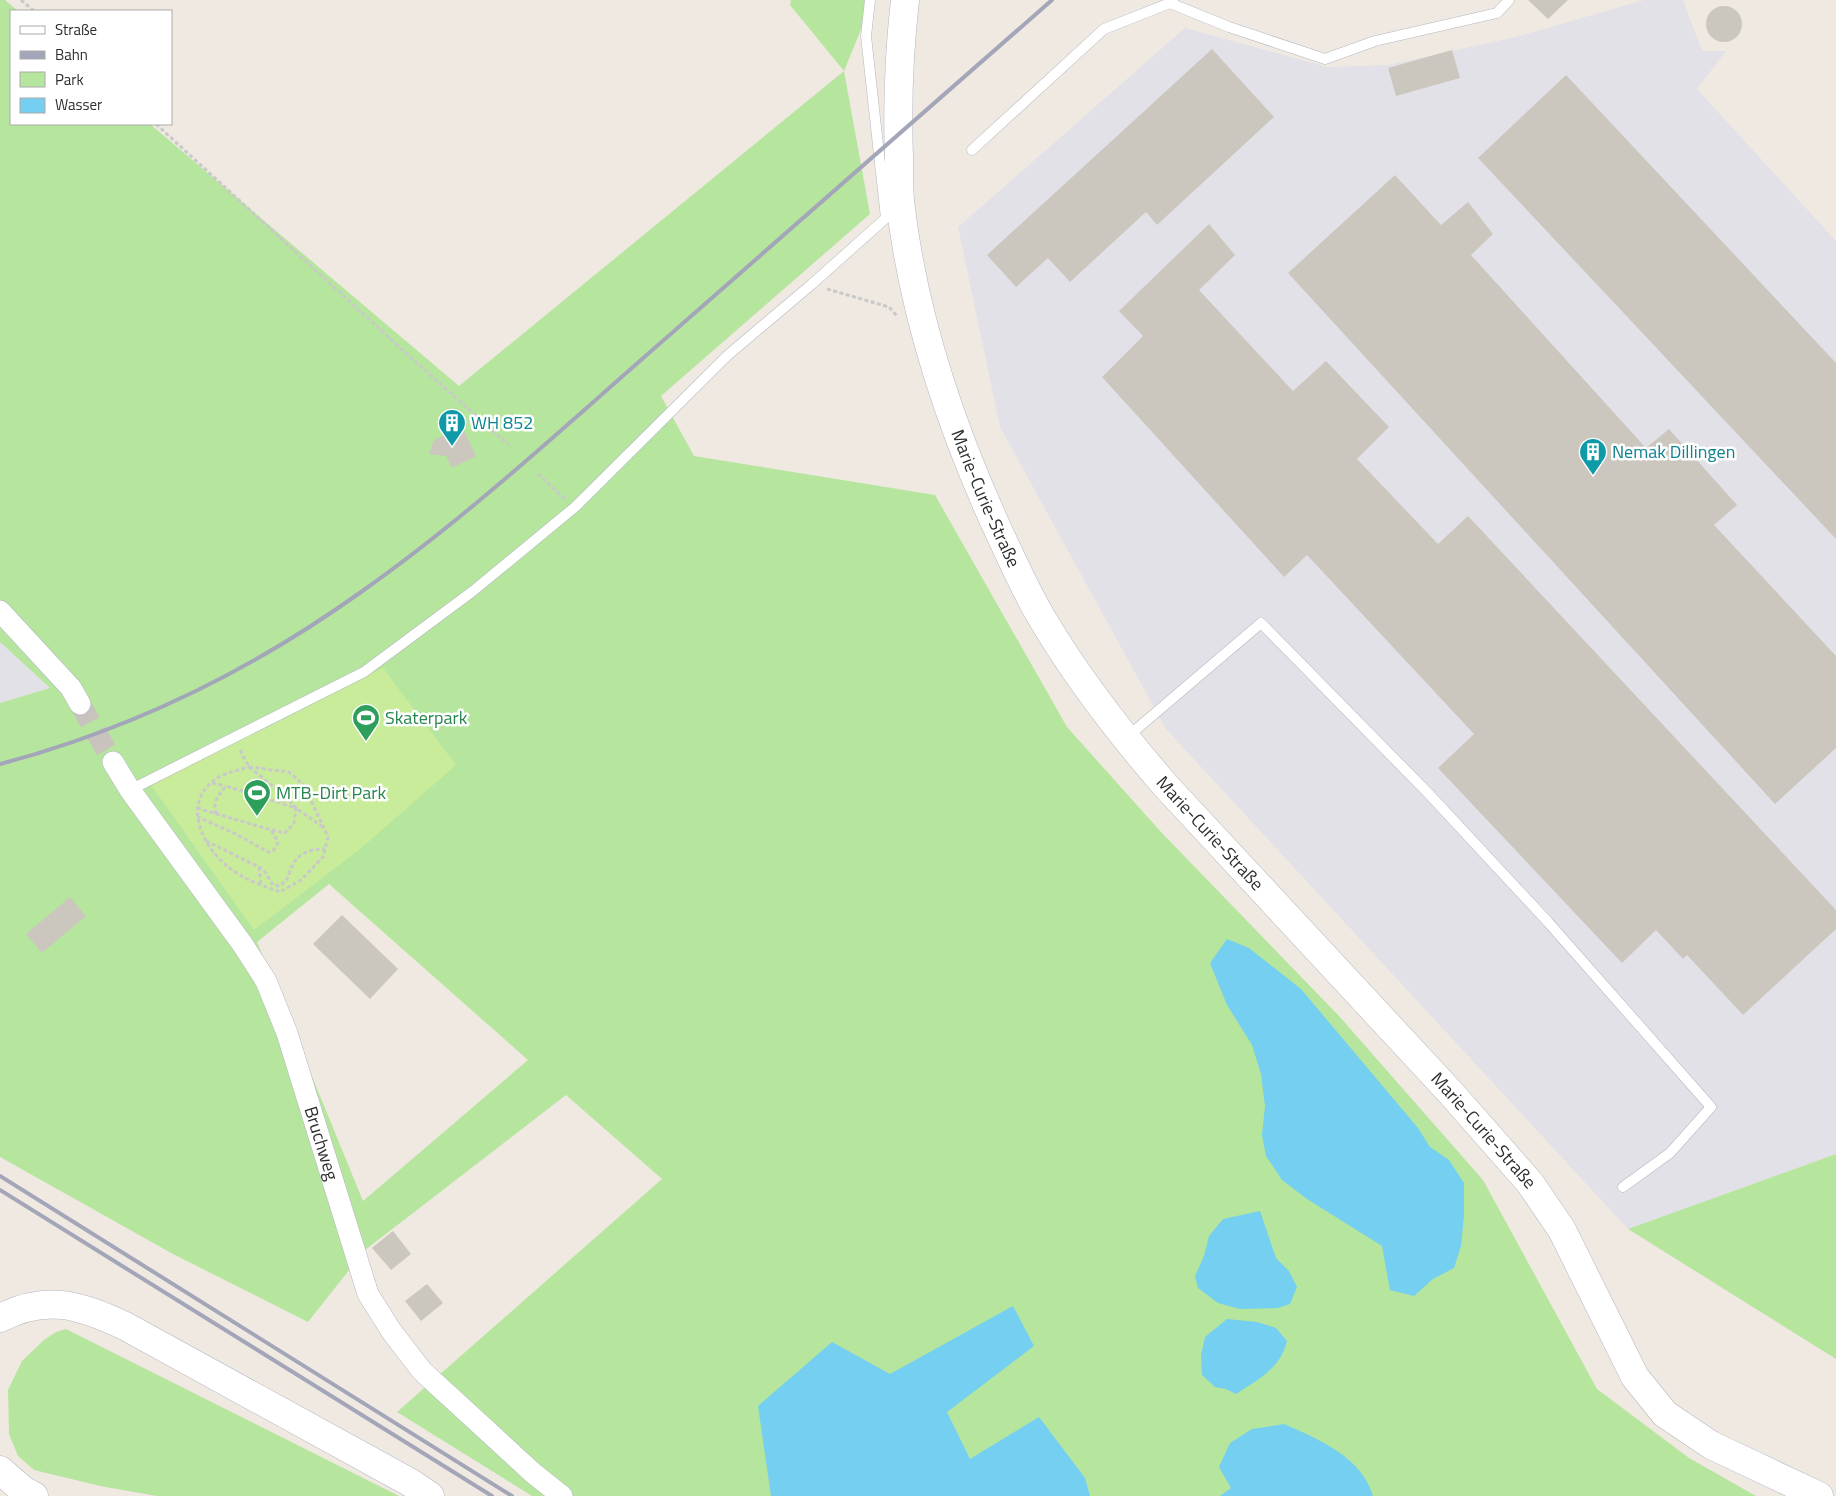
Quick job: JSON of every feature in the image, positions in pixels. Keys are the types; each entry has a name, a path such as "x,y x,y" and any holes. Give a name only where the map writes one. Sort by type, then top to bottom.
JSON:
{"main road":[{"name":"Marie-Curie-Straße","path":"905,0 897,108 900,200 910,264 924,325 948,404 976,480 1023,584 1042,619 1077,675 1125,739 1165,785 1450,1092 1530,1183 1562,1230 1635,1377 1666,1414 1711,1445 1819,1496"},
{"path":"0,1318 18,1308 44,1304 71,1306 97,1312 377,1464 430,1496"},
{"path":"0,1470 23,1490 34,1496"},
{"path":"0,1491 19,1496"}],"street":[{"path":"0,612 71,688 80,704"},
{"name":"Bruchweg","path":"113,762 130,790 244,945 266,981 287,1033 368,1294 392,1332 422,1370 518,1460 562,1496"}],"lane":[{"path":"130,790 364,672 473,591 575,507 728,355 886,218 866,36 870,0"},
{"path":"972,150 1104,29 1172,2 1229,27 1325,59 1375,41 1497,13 1509,0"},
{"path":"1125,739 1261,623 1429,794 1548,922 1711,1107 1670,1153 1623,1187"}],"path":[{"path":"21,0 33,10"},
{"path":"157,125 508,445"},
{"path":"812,284 889,307 899,318"},
{"path":"538,474 575,507"},
{"path":"234,738 248,767 284,795 296,808 325,829"},
{"path":"248,767 288,772 294,776 304,785 328,837 323,857 301,880 280,892 231,870 209,848 200,827 197,808 205,790 219,777 248,767"},
{"path":"212,783 296,808"},
{"path":"216,814 214,808 215,800 226,786"},
{"path":"197,808 285,833 294,823 296,808"},
{"path":"198,818 234,832 268,852 274,850 278,842 271,830"},
{"path":"206,840 259,867 265,872 273,885 280,886 289,878 292,866 297,859 310,849 325,849"},
{"path":"259,867 261,885"}],"shaded area":[{"path":"1644,0 1683,0 1702,51 1726,51 1697,89 1836,241 1836,1154 1628,1229 1166,729 1000,427 958,227 1185,28 1327,67 1388,65 1516,37"},
{"path":"0,642 50,688 0,703"}],"green space":[{"path":"0,0 5,0 17,10 10,10 10,125 151,125 459,386 844,71 870,214 661,396 694,456 935,495 1067,727 1161,832 1339,1016 1483,1180 1597,1389 1689,1458 1756,1496 532,1496 397,1412 662,1179 566,1095 365,1250 308,1322 173,1254 0,1157 0,703 50,688 0,642","holes":["329,884 528,1060 363,1201 257,942"]},
{"path":"791,0 873,0 844,71 790,5"},
{"path":"383,668 456,765 359,850 254,930 151,785"},
{"path":"1836,1154 1836,1359 1628,1229"},
{"path":"66,1329 399,1496 157,1496 100,1486 34,1470 18,1456 9,1434 8,1390 22,1361 44,1340 56,1332"}],"water":[{"path":"1227,939 1249,948 1301,989 1418,1128 1430,1147 1449,1160 1464,1183 1464,1215 1461,1246 1454,1268 1433,1279 1414,1296 1390,1290 1382,1246 1307,1199 1282,1180 1266,1156 1262,1135 1265,1106 1261,1074 1252,1045 1227,1005 1210,963"},
{"path":"1260,1211 1276,1258 1289,1271 1297,1287 1290,1304 1278,1308 1240,1309 1218,1303 1198,1288 1195,1276 1204,1256 1209,1236 1223,1219"},
{"path":"1013,1306 1034,1346 947,1412 970,1459 1039,1417 1085,1478 1090,1496 771,1496 758,1406 832,1342 890,1374"},
{"path":"1227,1319 1257,1322 1276,1328 1287,1341 1284,1351 1274,1366 1236,1394 1226,1389 1215,1387 1202,1375 1201,1355 1205,1337"},
{"path":"1284,1424 1324,1443 1349,1460 1367,1482 1373,1496 1220,1496 1231,1488 1219,1467 1230,1443 1252,1429"}],"building":[{"path":"1528,0 1568,0 1548,19"},
{"path":"1724,6 1731,7 1737,11 1741,17 1741,31 1737,37 1731,41 1724,42 1717,41 1711,37 1707,31 1706,24 1707,17 1711,11 1717,7"},
{"path":"1212,49 1274,117 1157,225 1146,212 1070,282 1048,258 1016,287 987,255"},
{"path":"1452,50 1460,78 1396,96 1388,68"},
{"name":"Nemak Dillingen","path":"1566,75 1836,363 1836,539 1478,158"},
{"name":"Nemak Dillingen","path":"1395,175 1441,225 1468,202 1493,234 1471,255 1646,448 1669,429 1737,505 1714,525 1836,656 1836,748 1775,804 1288,273"},
{"path":"1209,224 1235,255 1199,290 1293,391 1326,361 1389,427 1357,459 1438,544 1468,516 1836,910 1836,929 1743,1015 1687,955 1683,959 1656,930 1622,963 1438,768 1474,734 1307,555 1284,577 1102,377 1143,336 1119,311"},
{"name":"WH 852","path":"462,427 476,456 452,468 446,456 429,454 434,440"},
{"path":"70,897 86,916 42,953 26,934"},
{"path":"342,915 398,969 370,999 313,944"},
{"path":"393,1231 411,1254 391,1270 372,1248"},
{"path":"427,1284 443,1303 421,1321 405,1301"}],"tunnel":[{"path":"80,704 113,762"}],"railway":[{"path":"0,764 96,734 142,715 233,672 319,620 401,563 479,501 1052,0"},
{"path":"0,1176 512,1496"},
{"path":"0,1190 492,1496"}],"place":[{"name":"WH 852","path":"452,447"},
{"name":"Nemak Dillingen","path":"1593,476"},
{"name":"Skaterpark","path":"366,742"},
{"name":"MTB-Dirt Park","path":"257,817"}]}
